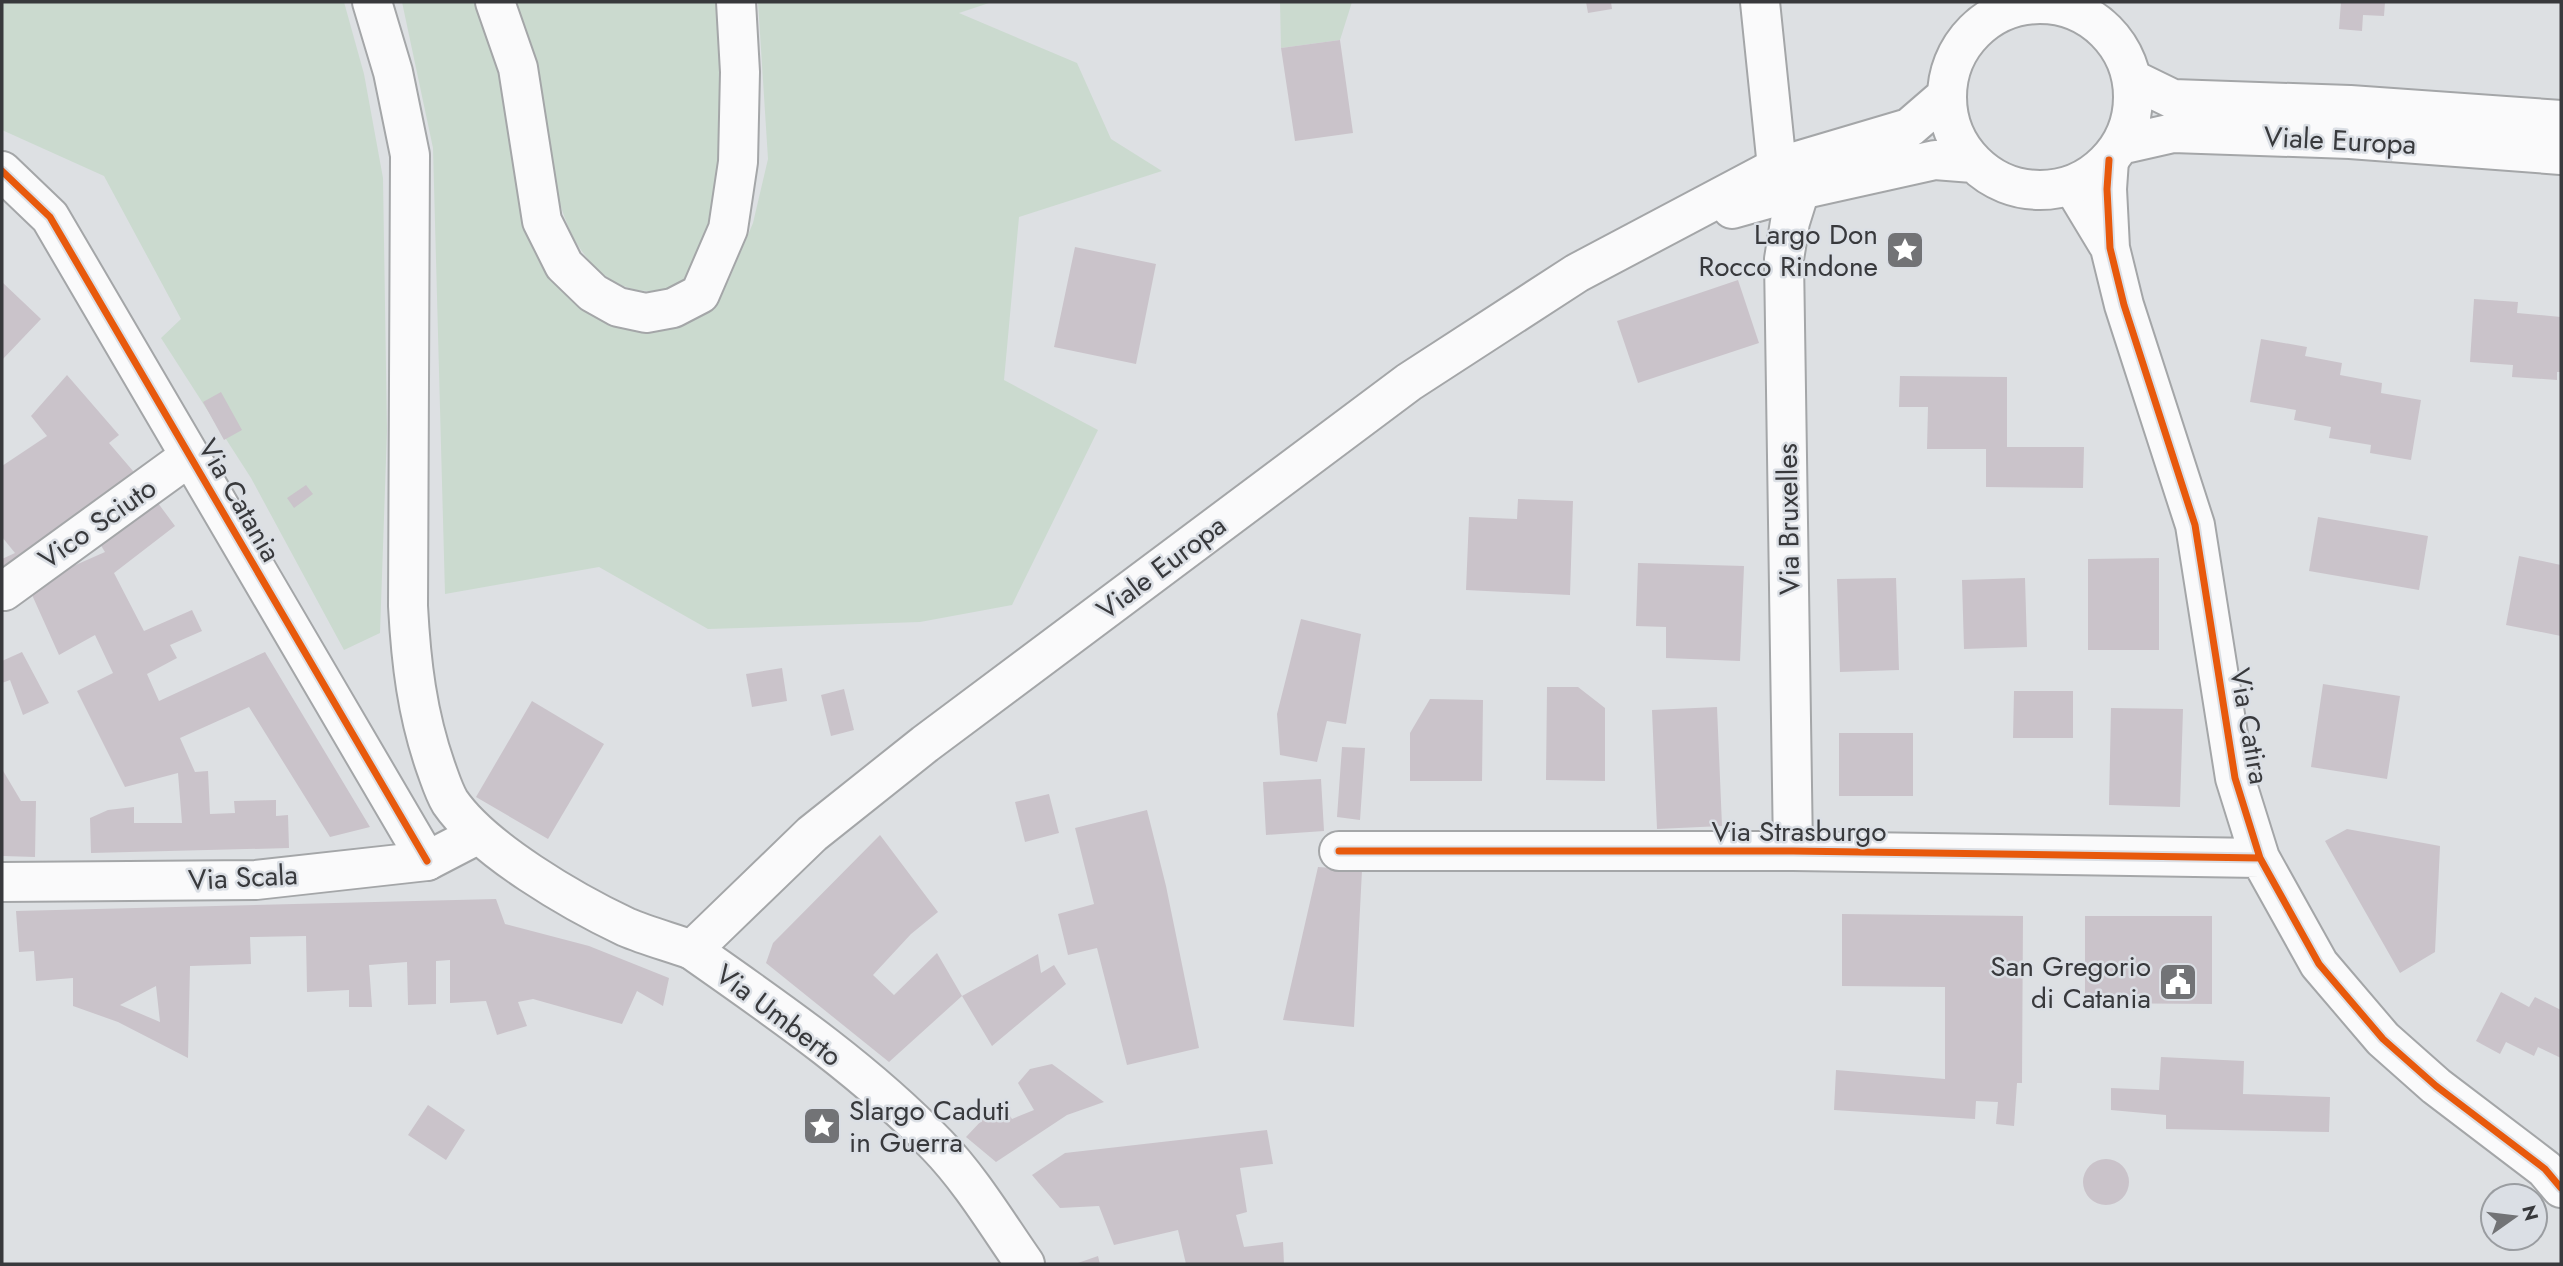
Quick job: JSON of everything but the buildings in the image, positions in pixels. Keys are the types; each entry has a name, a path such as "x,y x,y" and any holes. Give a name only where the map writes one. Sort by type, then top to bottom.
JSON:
{"main road":[{"path":"372,2 393,72 410,155 408,606 412,668 418,707 440,779 449,801 477,835"},
{"path":"495,2 518,68 542,221 564,265 593,293 618,307 646,313 673,308 700,294 728,229 738,162 740,72 736,2"},
{"name":"Via Bruxelles","path":"1760,2 1788,178 1790,222 1784,259 1793,851"},
{"path":"1957,53 1972,32 2003,12 2039,3 2061,4 2088,16 2108,33 2123,55 2132,79 2133,102 2129,124 2115,152 2072,185 2051,190 2024,189 1989,176 1973,163 1953,132 1946,96 1949,74 1970,2"},
{"name":"Viale Europa","path":"2132,79 2173,99 2350,105 2561,120"},
{"name":"Viale Europa","path":"692,950 812,834 925,744 1409,382 1577,273 1663,229 1909,128 1946,96"},
{"name":"Viale Europa","path":"2115,152 2172,133 2350,139 2561,155"},
{"name":"Via Catira","path":"2115,152 2107,189 2110,248 2124,305 2195,525 2235,778 2260,858 2319,964 2383,1039 2436,1086 2556,1177"},
{"name":"Viale Europa","path":"1788,178 1935,160 1973,163"},
{"name":"Via Catania","path":"2,172 50,217 427,860"},
{"path":"2072,185 2110,248"},
{"name":"Vico Sciuto","path":"4,591 190,456"},
{"name":"Via Scala","path":"2,882 256,880 427,860 477,835"},
{"name":"Via Umberto","path":"477,835 563,892 628,928 692,950 775,1008 862,1077 937,1145 986,1207 1025,1264"},
{"name":"Via Strasburgo","path":"1339,851 1793,851 2260,858"}],"shaded area":[{"path":"2,2 344,2 364,74 383,178 387,431 380,633 344,650 251,478 161,338 181,319 104,176 2,130"},
{"path":"402,2 483,2 544,259 697,315 728,282 753,223 768,159 758,2 992,2 959,13 1077,63 1111,139 1162,171 1019,217 1004,380 1098,430 1012,605 920,622 708,629 599,567 445,594 433,148"},
{"path":"514,2 726,2 725,192 690,279 672,287 655,290 628,288 595,267 577,243 564,215 555,183 533,50"},
{"path":"1280,2 1352,2 1340,40 1281,48"}],"cycle path":[{"path":"2109,160 2107,189 2110,248 2124,305 2195,525 2235,778 2260,858 2319,964 2383,1039 2436,1086 2545,1169 2561,1188"},
{"path":"2,171 50,217 427,861"},
{"path":"1339,851 1793,851 2260,858"}],"place":[{"name":"Largo Don Rocco Rindone","path":"1905,250"},
{"name":"San Gregorio di Catania","path":"2178,982"},
{"name":"Slargo Caduti in Guerra","path":"822,1126"}]}
